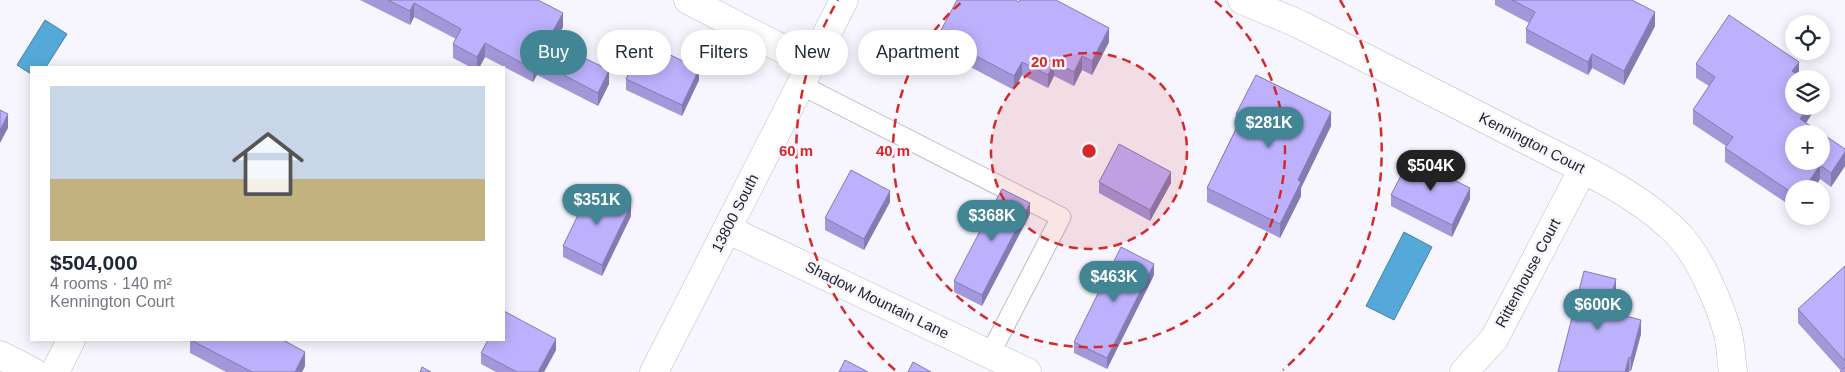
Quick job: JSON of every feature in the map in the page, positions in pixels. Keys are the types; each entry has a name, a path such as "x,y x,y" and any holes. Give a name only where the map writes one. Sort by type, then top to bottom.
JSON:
{"street":[{"path":"688,0 776,55"},
{"name":"13800 South","path":"829,30 844,0"},
{"name":"Kennington Court","path":"1242,0 1299,24 1583,169 1619,188 1651,210 1679,234 1700,264 1716,298 1728,335 1733,372"},
{"name":"13800 South","path":"654,372 805,75"},
{"name":"Rittenhouse Court","path":"1464,372 1494,339 1583,169"},
{"name":"Shadow Mountain Lane","path":"727,229 1027,372"},
{"path":"55,372 70,341"},
{"path":"0,355 33,372"}],"lane":[{"path":"808,75 1061,217 990,354"}],"water":[{"path":"45,20 67,34 47,66 30,66 30,73 17,65"},
{"path":"1404,232 1432,247 1394,320 1366,306"}],"building":[{"path":"388,0 538,0 563,13 554,30 520,30 520,62 485,43 477,57 453,44 461,29 414,3 410,11"},
{"path":"957,0 1015,0 1019,2 1020,0 1056,0 1109,28 1092,61 1082,56 1074,72 1054,62 1048,75 1022,62 1014,76 977,57 977,30 941,30"},
{"path":"1512,0 1632,0 1655,12 1624,71 1592,54 1588,62 1526,29 1535,12"},
{"path":"1729,15 1785,53 1785,60 1796,60 1799,62 1793,70 1785,70 1785,115 1802,115 1800,119 1809,125 1785,125 1785,170 1817,170 1810,180 1785,180 1785,188 1725,148 1733,137 1693,110 1715,77 1696,64"},
{"path":"671,55 681,60 681,75 696,75 682,105 626,79 628,75 671,75"},
{"path":"587,59 597,64 597,75 607,75 598,93 564,75 587,75"},
{"path":"1256,75 1331,112 1298,180 1301,182 1280,224 1207,188 1242,117 1236,114"},
{"path":"0,110 8,114 0,130"},
{"path":"1830,139 1845,149 1845,152 1831,173 1827,170 1830,170"},
{"path":"1119,144 1171,172 1150,210 1099,182"},
{"path":"1410,158 1470,188 1452,225 1391,195"},
{"path":"851,170 890,191 864,239 825,218"},
{"path":"592,186 631,205 602,265 563,246"},
{"path":"1002,189 1030,203 982,295 954,281"},
{"path":"1121,247 1154,264 1107,358 1074,342"},
{"path":"1845,266 1845,361 1798,309"},
{"path":"1584,271 1616,279 1607,311 1641,320 1631,358 1629,357 1625,372 1558,372"},
{"path":"505,312 556,339 538,372 517,372 481,353 487,341 505,341"},
{"path":"193,341 285,341 305,352 295,372 252,372"},
{"path":"845,360 868,372 839,372"},
{"path":"913,362 931,372 908,372"},
{"path":"422,367 431,372 420,372"}]}
